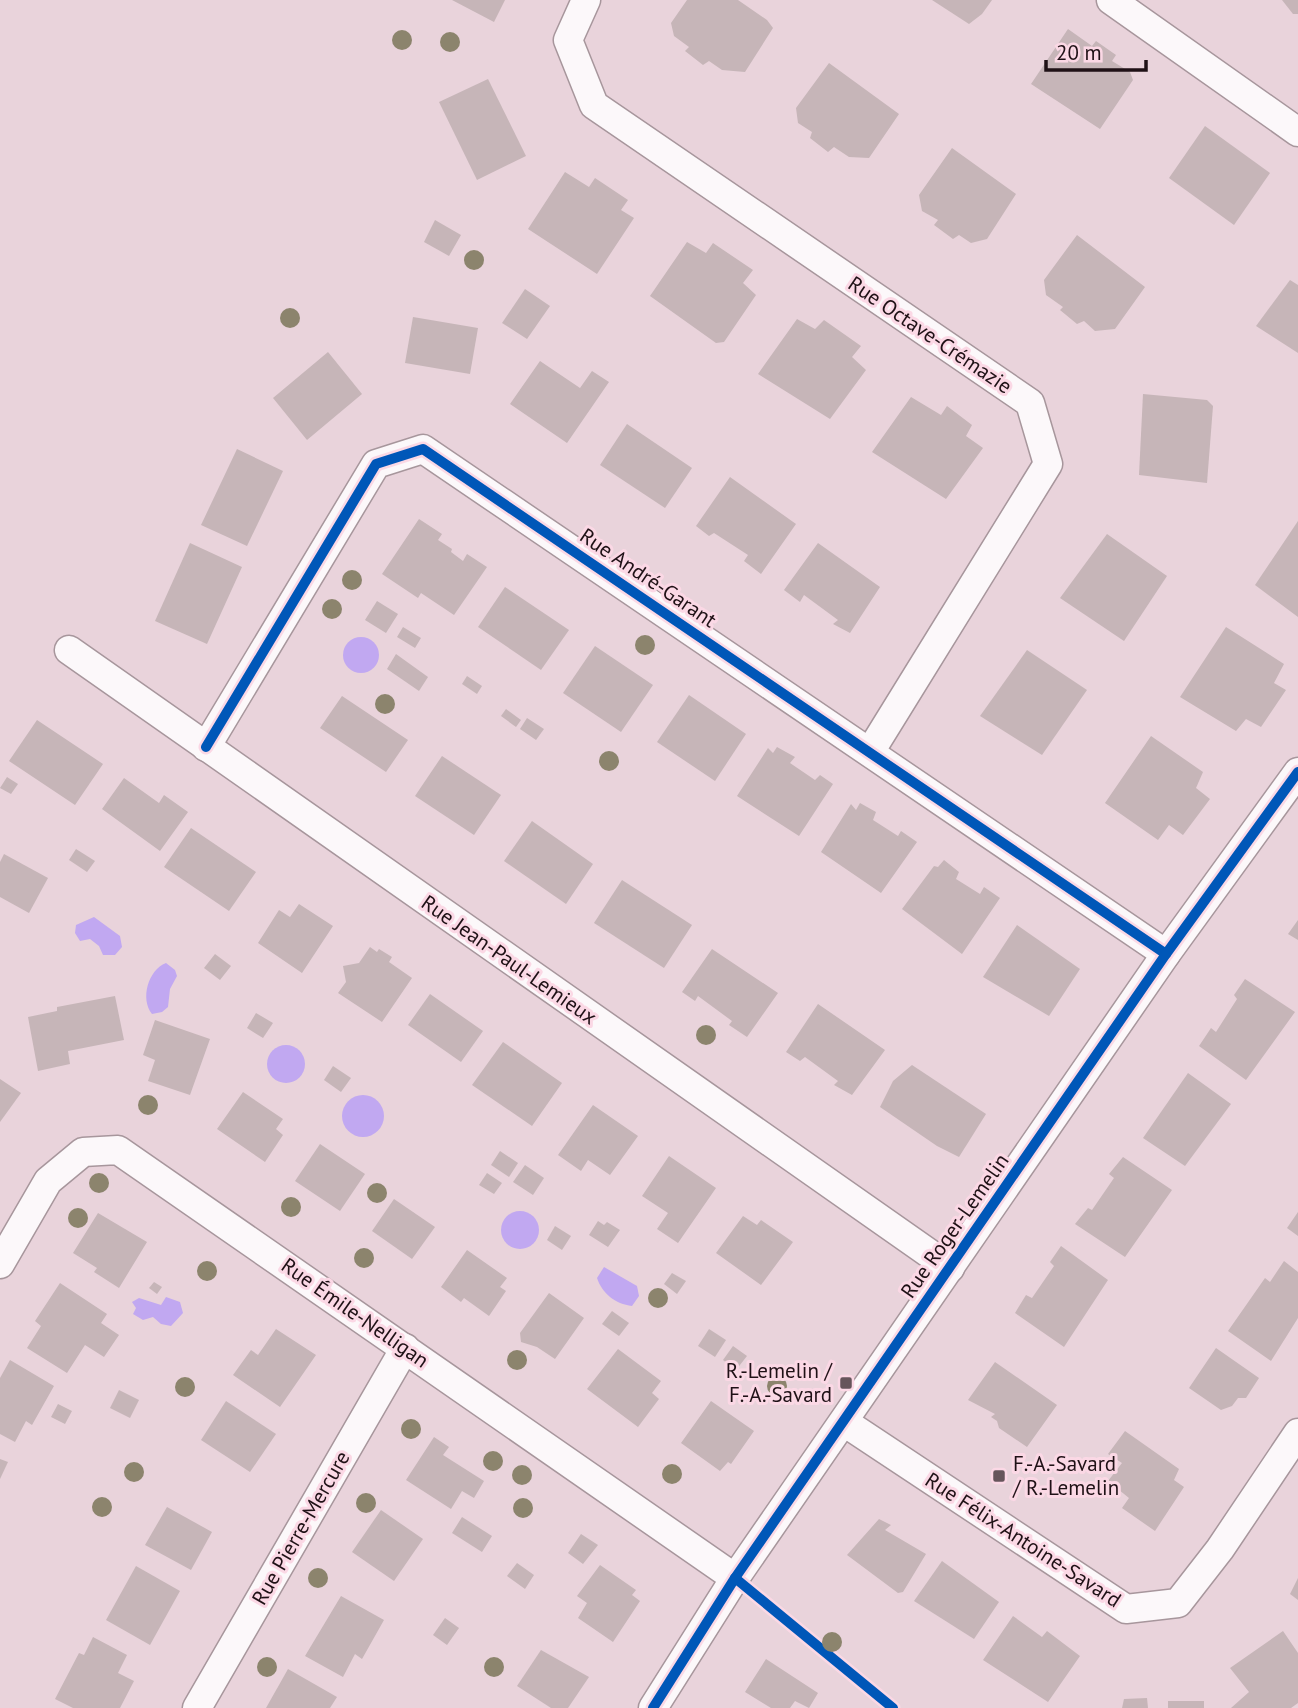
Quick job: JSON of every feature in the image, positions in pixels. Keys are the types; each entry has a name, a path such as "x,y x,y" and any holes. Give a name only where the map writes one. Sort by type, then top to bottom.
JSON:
{"street":[{"name":"Rue Octave-Crémazie","path":"586,0 568,40 594,105 1030,403 1048,464 870,752"},
{"path":"1111,0 1298,132"},
{"name":"Rue André-Garant","path":"206,747 376,464 423,449 1166,954"},
{"name":"Rue Jean-Paul-Lemieux","path":"68,650 950,1268"},
{"name":"Rue Roger-Lemelin","path":"653,1708 735,1578 1166,954 1298,772"},
{"name":"Rue Émile-Nelligan","path":"0,1264 48,1181 83,1152 118,1150 735,1578"},
{"name":"Rue Pierre-Mercure","path":"197,1708 405,1348"},
{"name":"Rue Félix-Antoine-Savard","path":"844,1422 1126,1609 1178,1603 1220,1549 1298,1433"}],"shaded area":[{"path":"361,637 374,642 379,655 374,668 361,673 348,668 343,655 348,642"},
{"path":"94,917 120,936 122,947 115,955 103,955 99,946 90,939 80,941 75,933 76,925"},
{"path":"166,963 175,970 177,976 170,989 168,1007 162,1012 152,1014 148,1008 146,993 150,978"},
{"path":"286,1045 299,1051 305,1064 299,1077 286,1083 273,1077 267,1064 273,1051"},
{"path":"363,1095 378,1101 384,1116 378,1131 363,1137 348,1131 342,1116 348,1101"},
{"path":"520,1211 533,1217 539,1230 533,1243 520,1249 507,1243 501,1230 507,1217"},
{"path":"604,1267 637,1286 639,1296 632,1306 610,1297 602,1288 597,1278"},
{"path":"166,1297 180,1302 183,1313 171,1326 161,1324 153,1317 143,1320 133,1314 136,1308 132,1302 139,1298 161,1305"}],"building":[{"path":"452,0 505,0 494,22"},
{"path":"687,0 738,0 767,20 773,28 745,72 722,70 709,61 703,65 685,51 689,47 674,36 671,23"},
{"path":"932,0 992,0 982,14 969,24"},
{"path":"1282,0 1298,0 1298,14 1293,14"},
{"path":"1068,29 1092,46 1096,41 1116,55 1112,61 1130,72 1133,80 1100,129 1031,84"},
{"path":"829,63 899,114 869,158 849,157 834,147 828,152 810,138 812,132 798,123 796,108"},
{"path":"488,79 526,156 477,180 439,102"},
{"path":"1205,126 1270,173 1234,225 1169,178"},
{"path":"952,148 1016,194 987,239 971,243 959,235 953,239 934,225 938,220 922,211 919,195"},
{"path":"565,172 589,187 595,178 628,200 621,210 634,218 597,274 528,229"},
{"path":"435,220 461,235 449,256 424,242"},
{"path":"1077,235 1145,287 1115,329 1095,331 1084,321 1077,324 1060,310 1063,307 1046,295 1044,280"},
{"path":"687,242 706,253 713,243 753,270 743,283 756,295 724,342 716,343 650,296"},
{"path":"1290,280 1298,285 1298,353 1256,326"},
{"path":"525,289 550,306 527,339 502,323"},
{"path":"413,317 478,328 470,374 405,363"},
{"path":"797,319 815,329 824,320 861,346 852,357 866,370 830,419 758,374"},
{"path":"328,352 362,394 307,440 273,398"},
{"path":"540,361 580,388 592,371 609,382 567,443 510,404"},
{"path":"1143,394 1207,400 1213,406 1207,483 1139,475"},
{"path":"911,397 941,415 947,406 972,425 966,436 983,448 946,499 872,452"},
{"path":"627,424 692,468 665,508 600,465"},
{"path":"237,449 283,471 247,546 201,525"},
{"path":"730,477 796,524 761,574 744,561 748,555 714,533 709,536 696,526"},
{"path":"419,519 442,534 438,540 452,549 451,552 463,561 467,554 487,567 454,615 421,593 418,598 382,574"},
{"path":"1298,521 1298,617 1255,585"},
{"path":"1107,534 1167,576 1124,641 1060,598"},
{"path":"190,543 242,567 207,644 155,621"},
{"path":"818,543 880,587 850,633 833,624 838,620 804,595 800,602 784,590"},
{"path":"505,587 569,630 541,670 478,627"},
{"path":"377,601 398,614 386,633 365,620"},
{"path":"403,627 421,638 415,648 397,637"},
{"path":"1226,627 1284,664 1274,683 1286,690 1261,727 1246,719 1236,731 1180,697"},
{"path":"595,646 653,685 621,732 563,693"},
{"path":"1027,650 1087,690 1042,755 980,716"},
{"path":"396,654 428,677 419,691 387,669"},
{"path":"467,676 482,686 477,694 462,684"},
{"path":"689,695 746,734 715,781 657,742"},
{"path":"342,696 408,740 386,772 320,728"},
{"path":"506,709 521,720 516,727 501,716"},
{"path":"527,718 544,729 536,740 520,729"},
{"path":"37,720 103,764 75,805 9,761"},
{"path":"1151,736 1203,772 1196,788 1210,799 1183,835 1169,825 1158,840 1105,803"},
{"path":"777,747 795,757 790,763 815,780 820,775 833,784 799,836 737,796 768,748 773,753"},
{"path":"442,756 501,795 474,835 415,796"},
{"path":"7,777 18,784 11,794 0,788"},
{"path":"124,778 159,803 164,795 188,812 160,851 102,809"},
{"path":"860,803 876,812 873,820 898,836 901,831 917,842 881,893 821,852 851,804 856,810"},
{"path":"532,821 593,864 566,904 504,861"},
{"path":"191,828 256,872 229,911 164,867"},
{"path":"76,849 95,861 87,872 69,860"},
{"path":"4,854 48,878 29,913 0,897 0,862"},
{"path":"944,860 959,872 956,879 980,894 984,887 1000,898 962,954 902,909 934,866 938,867"},
{"path":"622,880 692,925 664,968 594,923"},
{"path":"299,904 333,926 302,973 258,943 279,910 290,917"},
{"path":"1298,920 1298,940 1288,934"},
{"path":"1017,925 1080,969 1049,1016 983,977"},
{"path":"370,947 392,957 389,962 412,978 382,1022 338,993 346,982 343,966 359,963"},
{"path":"712,949 778,993 747,1037 729,1025 732,1021 698,996 695,1001 682,992"},
{"path":"215,954 231,966 220,980 204,968"},
{"path":"1245,979 1295,1012 1246,1080 1199,1046 1211,1028 1216,1032 1237,999 1234,995"},
{"path":"430,994 483,1031 461,1062 408,1025"},
{"path":"115,996 124,1040 68,1051 70,1064 38,1071 28,1017 57,1011 57,1007"},
{"path":"818,1004 885,1050 852,1095 834,1085 838,1081 805,1057 800,1061 786,1052"},
{"path":"256,1013 273,1023 263,1038 247,1028"},
{"path":"155,1020 210,1039 190,1095 148,1081 155,1060 143,1055"},
{"path":"503,1042 562,1083 532,1126 472,1085"},
{"path":"912,1065 986,1114 959,1157 937,1146 880,1107 893,1081"},
{"path":"333,1066 351,1078 341,1092 324,1080"},
{"path":"1188,1073 1231,1104 1185,1166 1143,1138"},
{"path":"0,1079 21,1093 0,1122"},
{"path":"243,1092 283,1119 276,1129 283,1135 265,1162 217,1129"},
{"path":"593,1105 638,1136 610,1175 588,1160 581,1171 558,1155"},
{"path":"320,1144 365,1174 340,1211 295,1181"},
{"path":"500,1151 518,1163 509,1177 491,1165"},
{"path":"669,1156 716,1188 678,1243 657,1229 668,1213 642,1196"},
{"path":"1123,1157 1172,1190 1125,1257 1075,1224 1088,1208 1092,1210 1114,1178 1109,1174"},
{"path":"525,1165 544,1178 533,1195 513,1182"},
{"path":"487,1173 502,1183 494,1194 479,1185"},
{"path":"394,1199 435,1227 412,1259 372,1231"},
{"path":"1298,1212 1298,1236 1287,1228"},
{"path":"98,1213 147,1242 119,1288 94,1272 97,1268 73,1253"},
{"path":"743,1216 757,1225 761,1220 793,1242 761,1285 716,1253"},
{"path":"598,1221 604,1225 607,1222 620,1230 608,1247 589,1235"},
{"path":"555,1226 571,1236 562,1250 547,1240"},
{"path":"1061,1246 1108,1280 1064,1347 1015,1313 1026,1295 1032,1298 1054,1266 1050,1262"},
{"path":"467,1250 507,1278 500,1287 506,1291 489,1316 464,1298 461,1302 441,1287"},
{"path":"1284,1261 1298,1272 1298,1318 1271,1361 1228,1331 1265,1278 1270,1282"},
{"path":"672,1273 686,1281 677,1294 664,1284"},
{"path":"154,1282 162,1287 157,1294 149,1288"},
{"path":"60,1283 107,1314 101,1323 119,1335 104,1357 85,1345 67,1373 27,1348 41,1326 35,1321"},
{"path":"549,1293 584,1318 555,1359 537,1347 521,1342 520,1333"},
{"path":"612,1311 629,1323 619,1336 602,1324"},
{"path":"276,1329 316,1355 280,1407 233,1375 251,1350 258,1355"},
{"path":"709,1329 726,1340 715,1357 698,1346"},
{"path":"733,1346 747,1356 736,1370 723,1360"},
{"path":"1216,1348 1259,1378 1246,1398 1238,1398 1232,1406 1221,1410 1189,1388"},
{"path":"618,1349 661,1381 652,1393 659,1399 638,1427 587,1389"},
{"path":"10,1360 54,1386 32,1425 26,1421 15,1442 0,1434 0,1378"},
{"path":"995,1362 1057,1405 1027,1447 999,1428 997,1421 991,1417 995,1414 968,1400"},
{"path":"119,1390 139,1400 130,1418 110,1408"},
{"path":"226,1401 276,1434 250,1472 201,1440"},
{"path":"711,1401 754,1431 731,1464 728,1462 720,1471 681,1443"},
{"path":"58,1404 72,1411 65,1424 51,1417"},
{"path":"1125,1431 1179,1469 1174,1480 1184,1487 1155,1531 1122,1508 1129,1498 1108,1481 1122,1463 1108,1454"},
{"path":"434,1437 449,1447 443,1455 484,1481 474,1498 462,1491 451,1509 406,1480"},
{"path":"0,1459 8,1462 0,1479"},
{"path":"167,1507 212,1532 191,1570 145,1545"},
{"path":"381,1510 423,1539 394,1581 352,1552"},
{"path":"462,1517 492,1536 482,1552 452,1533"},
{"path":"879,1519 891,1525 885,1530 926,1554 903,1592 898,1593 847,1555"},
{"path":"581,1534 598,1545 583,1564 568,1553"},
{"path":"942,1561 999,1602 974,1639 914,1601"},
{"path":"517,1563 534,1575 525,1589 507,1576"},
{"path":"600,1565 636,1590 632,1595 640,1601 613,1642 578,1618 587,1603 577,1596"},
{"path":"136,1566 180,1591 150,1645 106,1620"},
{"path":"1298,1578 1298,1600 1290,1594"},
{"path":"341,1596 384,1620 362,1659 355,1654 343,1677 305,1656"},
{"path":"1013,1616 1042,1637 1047,1631 1080,1656 1048,1702 983,1660"},
{"path":"445,1618 459,1628 447,1645 433,1635"},
{"path":"1283,1631 1298,1653 1298,1703 1291,1708 1231,1708 1249,1692 1230,1668"},
{"path":"93,1637 127,1655 118,1673 134,1681 120,1708 73,1708 55,1699 79,1653 84,1655"},
{"path":"541,1650 589,1677 568,1708 551,1708 517,1686"},
{"path":"766,1659 818,1693 809,1708 795,1701 790,1708 771,1708 745,1692"},
{"path":"288,1669 337,1697 330,1708 266,1708"},
{"path":"1147,1698 1148,1708 1122,1708 1124,1699"},
{"path":"1168,1701 1204,1701 1204,1708 1168,1708"}],"cycle path":[{"path":"206,747 376,464 423,449 1166,954"},
{"path":"653,1708 735,1578 1166,954 1298,772"},
{"path":"735,1578 893,1708"}],"place":[{"name":"R.-Lemelin / F.-A.-Savard","path":"846,1383"},
{"name":"F.-A.-Savard / R.-Lemelin","path":"999,1476"}]}
